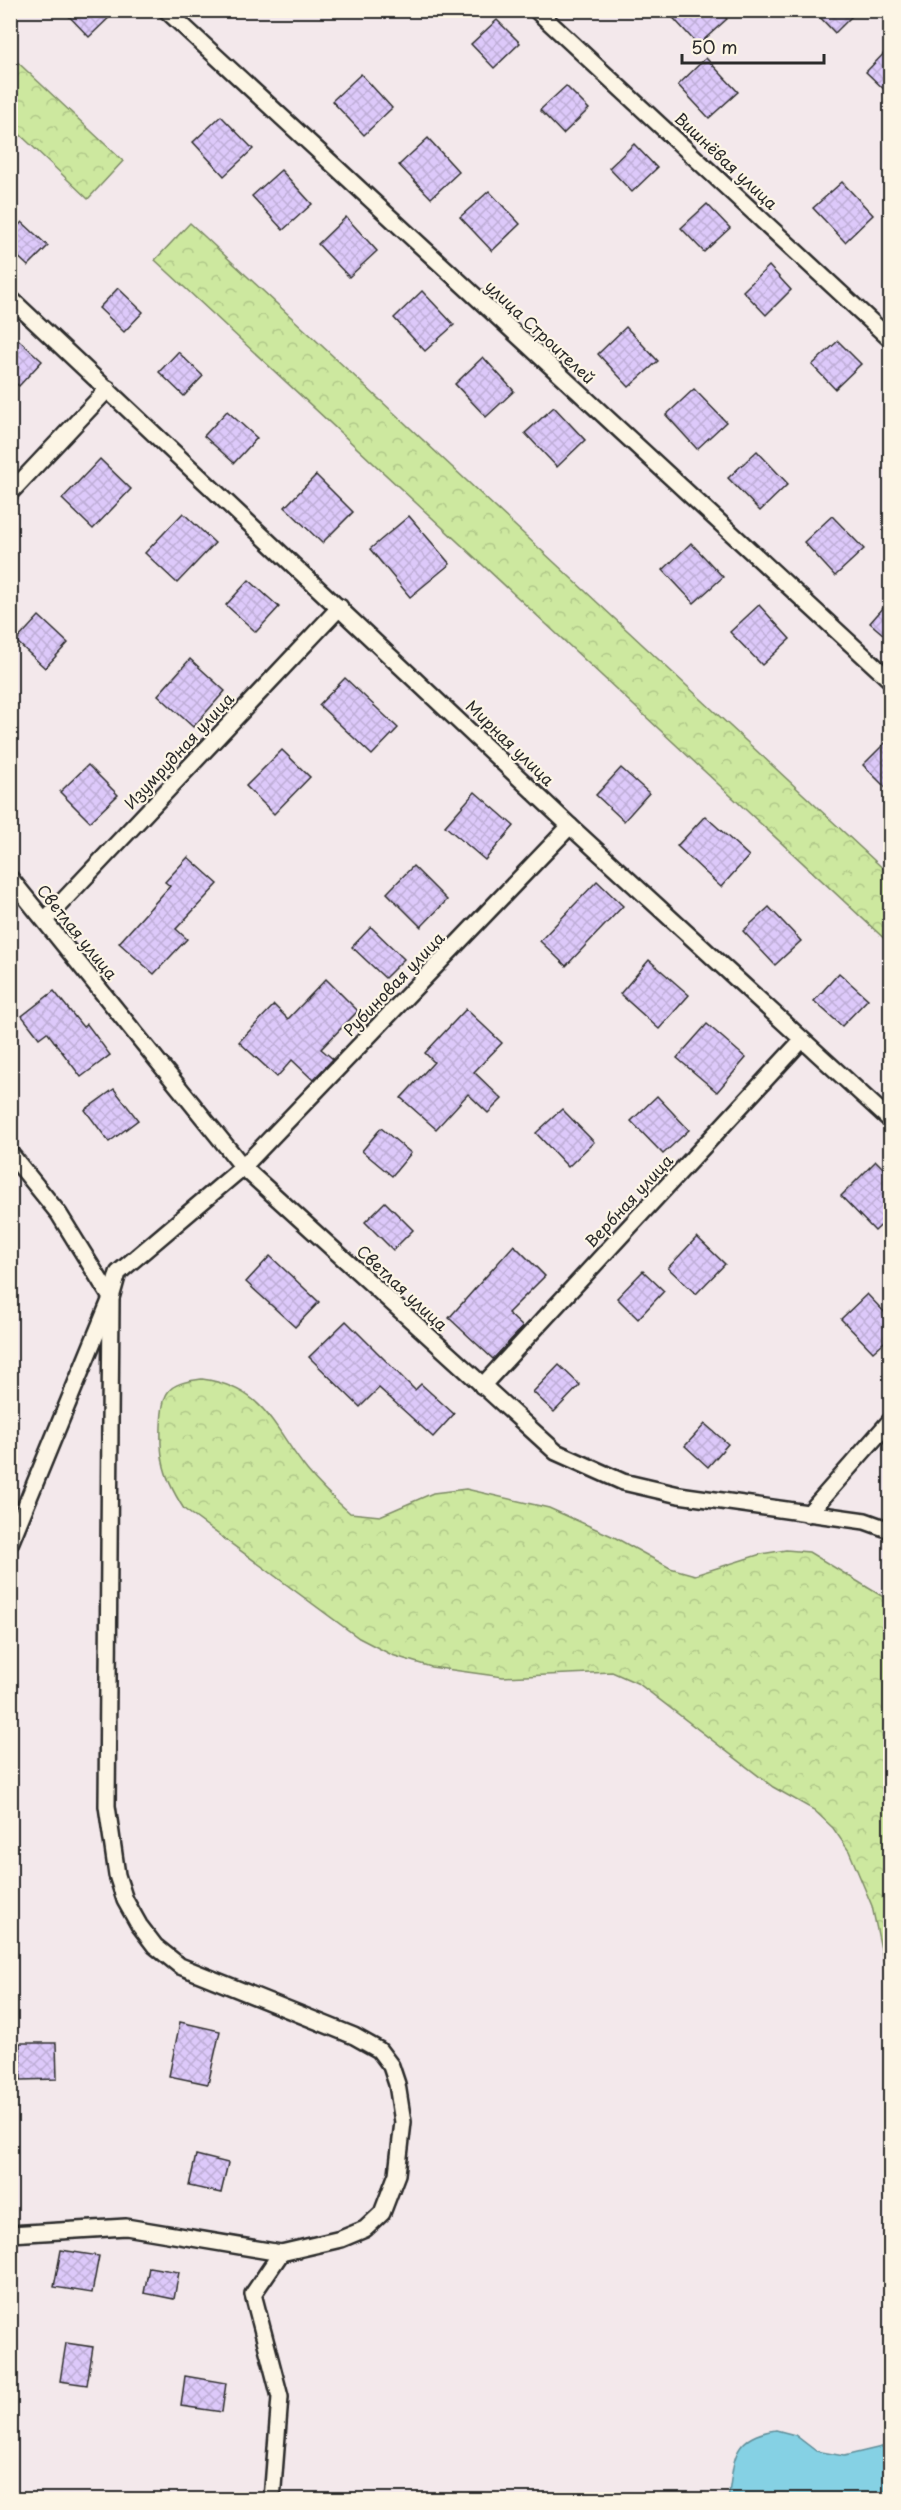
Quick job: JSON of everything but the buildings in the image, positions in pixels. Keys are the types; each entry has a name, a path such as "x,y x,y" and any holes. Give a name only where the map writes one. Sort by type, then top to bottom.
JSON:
{"street":[{"name":"улица Строителей","path":"166,10 891,680"},
{"name":"Вишнёвая улица","path":"536,10 891,339"},
{"name":"Мирная улица","path":"10,298 570,826 891,1120"},
{"path":"10,493 108,389"},
{"name":"Изумрудная улица","path":"45,920 340,607"},
{"name":"Рубиновая улица","path":"10,1544 111,1298 118,1273 243,1167 570,826"},
{"name":"Светлая улица","path":"10,878 243,1167 556,1452 623,1482 679,1495 865,1521 891,1530"},
{"name":"Вербная улица","path":"482,1386 802,1040"},
{"path":"10,1153 59,1214 111,1298 107,1806 117,1875 125,1899 139,1925 155,1946 180,1966 354,2036 379,2050 391,2066 397,2084 403,2122 397,2174 382,2214 365,2229 342,2239 281,2253 126,2226 10,2234"},
{"path":"808,1514 891,1421"},
{"path":"272,2499 279,2397 253,2294 281,2253"}],"green space":[{"path":"11,56 123,161 88,199 11,126"},
{"path":"190,223 890,875 890,944 155,260"},
{"path":"202,1379 223,1384 254,1400 312,1476 350,1513 380,1516 433,1493 466,1489 549,1508 614,1537 670,1568 695,1575 761,1554 786,1550 809,1552 890,1601 890,1992 872,1906 849,1851 833,1828 814,1810 773,1787 639,1684 612,1672 503,1677 431,1667 392,1655 359,1638 184,1509 171,1487 163,1462 161,1437 163,1406 168,1392 175,1386"}],"water":[{"path":"776,2430 795,2435 816,2451 844,2456 890,2445 890,2499 728,2499 737,2452 750,2438"}]}
